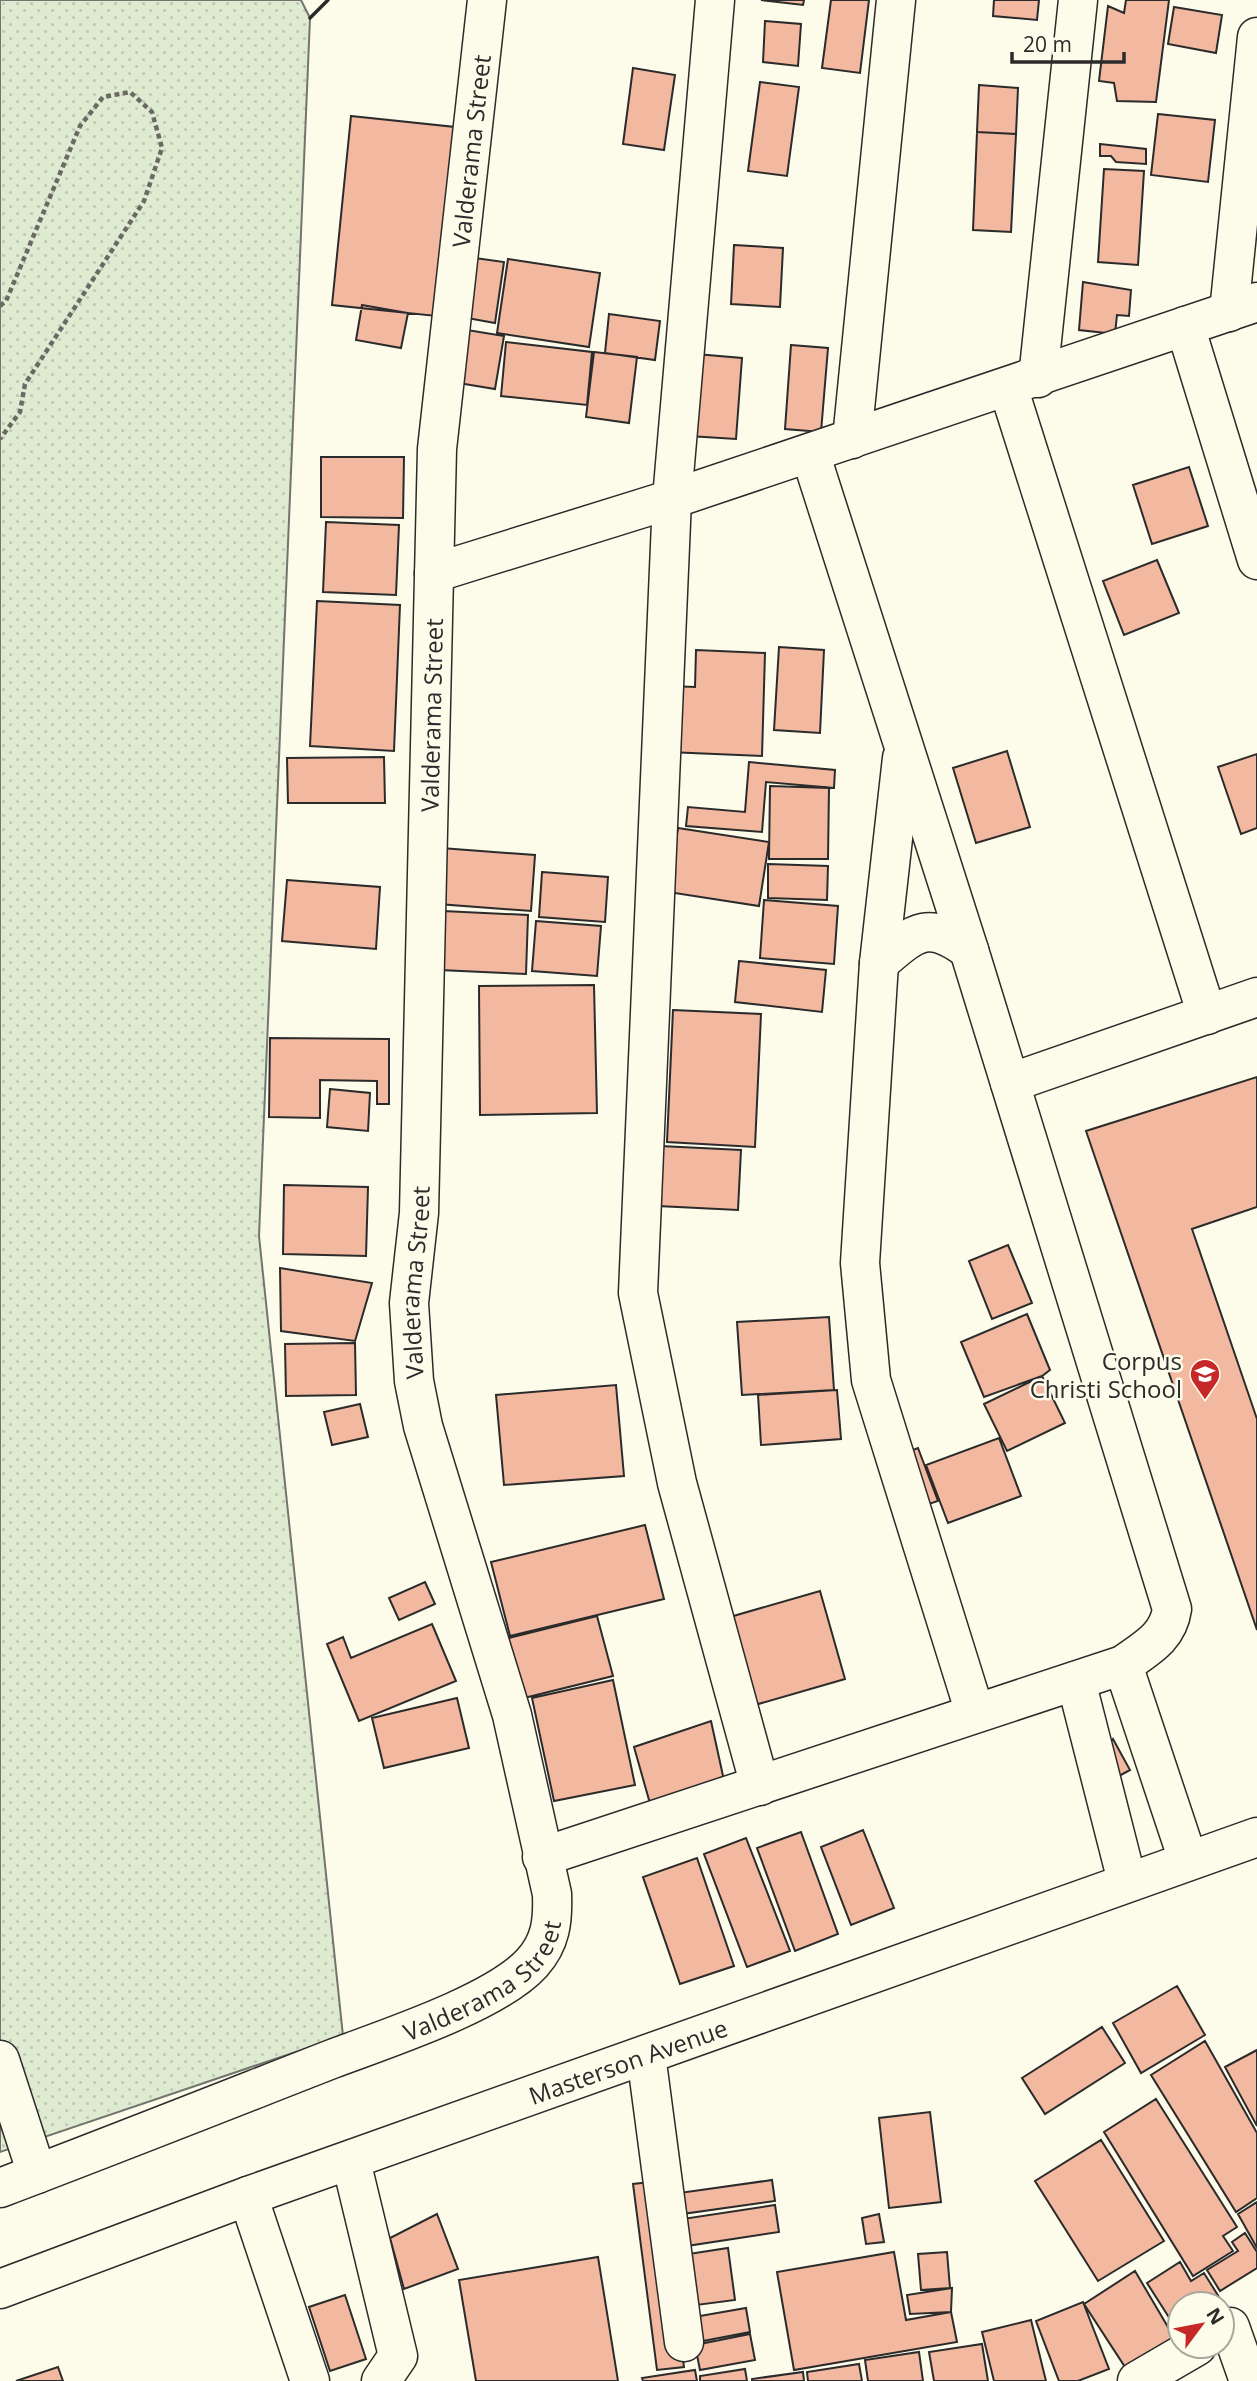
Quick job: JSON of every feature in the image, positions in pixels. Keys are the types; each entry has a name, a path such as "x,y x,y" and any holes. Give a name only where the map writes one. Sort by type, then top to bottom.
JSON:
{"street":[{"name":"Valderama Street","path":"0,2188 417,2026 513,1980 531,1964 547,1944 553,1922 552,1894 512,1715 423,1426 409,1341 409,1303 419,1213 437,449 487,0"},
{"path":"715,0 673,499 638,1293 677,1483 760,1786"},
{"path":"852,439 896,0"},
{"path":"1078,0 1023,383 1207,1015"},
{"path":"434,573 673,499 1243,307 1257,37"},
{"path":"1185,327 1257,560"},
{"path":"542,1857 1123,1665 1160,1638 1170,1624 1172,1609 904,742 810,453"},
{"path":"904,742 879,963 860,1263 871,1380 975,1713"},
{"path":"879,963 906,939 926,932 947,934 969,950"},
{"path":"1010,1083 1257,997"},
{"path":"1123,1665 1188,1860"},
{"path":"1076,1681 1126,1881"},
{"name":"Masterson Avenue","path":"0,2289 248,2196 1126,1881 1257,1837"},
{"path":"646,2055 684,2342"},
{"path":"0,2060 37,2174"},
{"path":"351,2161 398,2356 381,2381"},
{"path":"248,2196 310,2381"},
{"path":"1236,2323 1249,2381"},
{"path":"1137,2381 1173,2360"}],"path":[{"path":"0,306 6,301 80,126 103,97 130,92 152,111 162,148 144,201 25,384 20,412 0,439"}],"green space":[{"path":"0,0 301,0 310,18 259,1236 343,2036 0,2152"}],"building":[{"path":"761,0 804,0 803,5"},
{"path":"831,0 869,0 860,73 822,68"},
{"path":"994,0 1039,0 1037,20 993,16"},
{"path":"1126,0 1169,0 1156,102 1117,101 1114,83 1099,81 1108,6 1124,13"},
{"path":"1174,7 1222,15 1216,53 1168,44"},
{"path":"765,21 801,24 798,66 763,62"},
{"path":"633,68 675,75 664,150 623,144"},
{"path":"760,82 799,87 787,176 748,171"},
{"path":"979,85 1018,88 1016,134 977,132"},
{"path":"1158,114 1215,120 1208,182 1151,175"},
{"path":"351,116 455,127 436,316 332,305"},
{"path":"977,132 1016,134 1011,232 973,230"},
{"path":"1100,144 1146,149 1146,164 1116,162 1111,156 1100,156"},
{"path":"1104,169 1144,171 1138,265 1098,262"},
{"path":"734,245 783,248 780,307 731,304"},
{"path":"475,258 504,262 495,323 467,318"},
{"path":"508,259 600,273 589,347 497,333"},
{"path":"1083,282 1131,290 1129,316 1117,315 1115,334 1079,330"},
{"path":"362,305 408,313 401,348 356,340"},
{"path":"609,314 660,321 655,360 605,353"},
{"path":"455,328 504,336 495,389 446,381"},
{"path":"506,342 592,352 587,405 501,396"},
{"path":"791,345 828,348 821,432 785,429"},
{"path":"594,352 637,357 629,423 586,417"},
{"path":"696,354 742,358 736,439 689,436"},
{"path":"321,457 404,457 403,518 321,517"},
{"path":"1189,467 1208,526 1152,544 1133,485"},
{"path":"326,522 399,525 396,595 323,592"},
{"path":"1157,560 1179,613 1124,635 1103,581"},
{"path":"317,601 400,605 394,751 310,746"},
{"path":"779,647 824,650 820,733 774,730"},
{"path":"696,650 765,653 762,756 668,752 670,686 695,687"},
{"path":"1007,751 1030,827 976,843 953,768"},
{"path":"1257,754 1257,828 1241,834 1218,767"},
{"path":"384,757 385,803 288,803 287,758"},
{"path":"749,762 835,770 834,788 766,782 762,832 686,826 688,807 745,812"},
{"path":"770,786 829,788 828,859 769,859"},
{"path":"678,828 769,842 759,906 668,892"},
{"path":"441,848 535,855 531,911 438,904"},
{"path":"768,864 828,866 827,900 768,898"},
{"path":"542,872 608,877 605,922 539,917"},
{"path":"287,880 380,887 376,949 282,941"},
{"path":"764,900 838,906 834,964 760,958"},
{"path":"443,911 528,915 526,974 440,970"},
{"path":"536,921 601,926 597,976 532,971"},
{"path":"739,961 826,970 822,1012 735,1002"},
{"path":"594,985 597,1113 480,1115 479,986"},
{"path":"673,1010 761,1014 755,1147 667,1142"},
{"path":"270,1038 389,1039 389,1104 377,1104 377,1081 320,1080 320,1118 269,1117"},
{"path":"1257,1077 1257,1207 1192,1229 1257,1419 1257,1630 1086,1131"},
{"path":"330,1089 370,1093 368,1131 327,1127"},
{"path":"660,1146 741,1150 738,1210 658,1206"},
{"path":"284,1185 368,1187 366,1256 283,1254"},
{"path":"1008,1245 1032,1303 992,1319 969,1261"},
{"path":"280,1268 372,1283 355,1341 281,1331"},
{"path":"1027,1314 1050,1370 1042,1376 984,1397 961,1342"},
{"path":"829,1317 834,1390 742,1395 737,1322"},
{"path":"355,1343 356,1395 286,1396 285,1344"},
{"path":"1042,1376 1065,1423 1007,1451 984,1404"},
{"path":"616,1385 624,1476 504,1485 496,1395"},
{"path":"837,1390 841,1439 761,1445 758,1395"},
{"path":"360,1404 368,1437 332,1445 324,1412"},
{"path":"999,1438 1021,1496 948,1523 926,1465"},
{"path":"918,1448 938,1501 917,1508 897,1456"},
{"path":"645,1525 664,1599 510,1636 491,1562"},
{"path":"425,1582 435,1604 399,1620 389,1598"},
{"path":"820,1591 845,1679 748,1707 723,1619"},
{"path":"597,1616 613,1676 520,1699 505,1639"},
{"path":"432,1624 456,1681 359,1721 327,1644 343,1637 351,1658"},
{"path":"613,1680 635,1785 554,1801 532,1698"},
{"path":"457,1698 469,1748 384,1768 372,1718"},
{"path":"711,1721 725,1785 651,1807 634,1747"},
{"path":"1113,1739 1130,1770 1108,1782 1103,1749"},
{"path":"863,1830 894,1908 851,1925 821,1847"},
{"path":"801,1832 838,1934 795,1951 757,1848"},
{"path":"746,1838 790,1951 747,1967 704,1854"},
{"path":"697,1858 734,1966 680,1984 643,1877"},
{"path":"1177,1986 1205,2035 1141,2073 1113,2023"},
{"path":"1102,2027 1125,2063 1045,2114 1022,2078"},
{"path":"1205,2041 1257,2133 1257,2198 1236,2212 1151,2075"},
{"path":"1257,2050 1257,2126 1225,2067"},
{"path":"1156,2099 1237,2227 1223,2236 1233,2251 1193,2276 1104,2132"},
{"path":"930,2112 941,2202 889,2208 879,2118"},
{"path":"1101,2140 1164,2241 1098,2281 1035,2181"},
{"path":"772,2180 775,2201 675,2215 672,2194"},
{"path":"659,2181 684,2367 657,2370 633,2184"},
{"path":"1257,2202 1257,2248 1238,2214"},
{"path":"775,2205 779,2232 680,2247 676,2220"},
{"path":"437,2214 458,2269 404,2289 390,2238"},
{"path":"879,2214 884,2242 866,2244 862,2218"},
{"path":"1245,2233 1257,2252 1257,2268 1219,2290 1207,2270 1238,2251 1232,2242"},
{"path":"728,2248 735,2300 689,2306 682,2255"},
{"path":"894,2252 906,2320 951,2312 957,2342 794,2370 777,2272"},
{"path":"947,2252 950,2288 921,2290 918,2254"},
{"path":"598,2257 618,2381 476,2381 459,2280"},
{"path":"1180,2262 1191,2281 1204,2273 1215,2290 1166,2290 1166,2313 1147,2283"},
{"path":"1135,2271 1166,2324 1166,2345 1127,2370 1084,2304"},
{"path":"952,2288 951,2312 910,2314 907,2295"},
{"path":"345,2295 366,2359 330,2371 309,2307"},
{"path":"1083,2302 1109,2369 1078,2381 1059,2381 1036,2321"},
{"path":"746,2308 750,2332 698,2342 694,2317"},
{"path":"1031,2320 1046,2381 994,2381 982,2332"},
{"path":"750,2334 755,2360 700,2370 695,2345"},
{"path":"982,2344 988,2381 934,2381 929,2352"},
{"path":"919,2352 923,2381 868,2381 865,2360"},
{"path":"859,2364 862,2381 808,2381 807,2372"},
{"path":"58,2367 63,2381 16,2381"},
{"path":"745,2369 747,2381 700,2381 700,2376"},
{"path":"695,2370 697,2381 643,2381 642,2378"},
{"path":"803,2372 804,2381 752,2381 752,2379"}],"wall":[{"path":"310,18 328,0"}],"place":[{"name":"Corpus Christi School","path":"1205,1401"}]}
